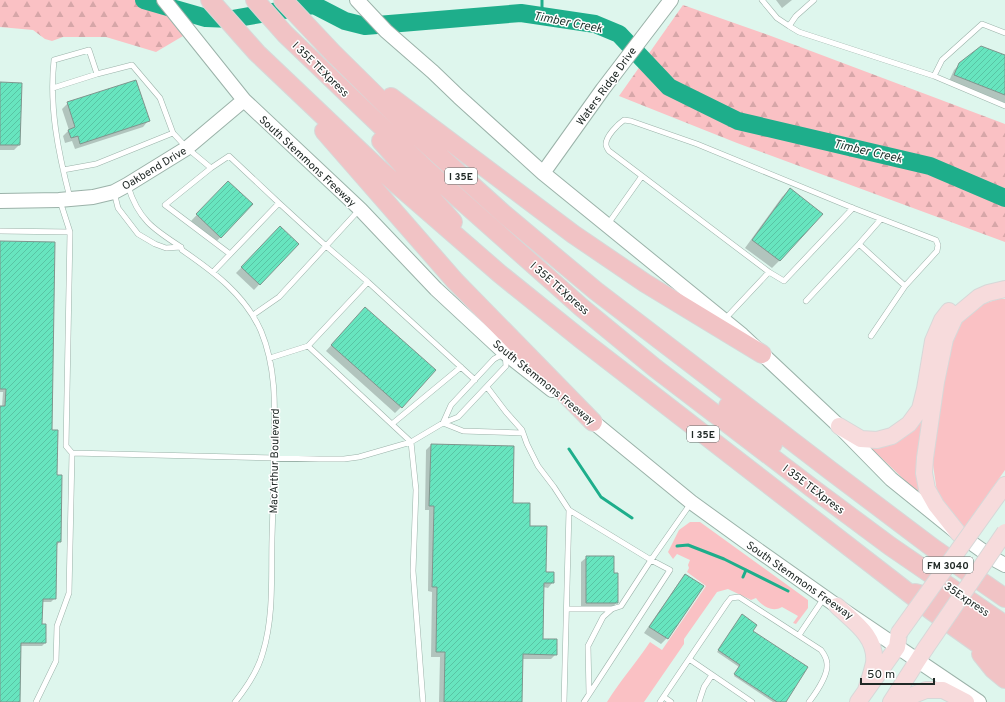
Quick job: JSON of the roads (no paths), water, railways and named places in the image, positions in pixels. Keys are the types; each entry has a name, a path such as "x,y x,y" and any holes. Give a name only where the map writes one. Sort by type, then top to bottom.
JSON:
{"highway":[{"name":"I 35E","path":"210,0 257,54 378,168 500,274 588,345 906,591 1005,663"},
{"name":"I 35E TEXpress","path":"256,0 286,34 428,171 581,307 656,368 890,546"},
{"name":"I 35E","path":"283,0 333,54 413,132 505,215 596,291 933,548 1001,595"},
{"path":"286,34 500,274"},
{"path":"257,54 455,281 593,422"},
{"path":"333,54 573,234 645,284 762,354"},
{"path":"596,291 890,546"},
{"name":"35Express","path":"890,546 1005,624"},
{"path":"906,591 941,600 1005,644"},
{"path":"970,639 993,669 1005,679"}],"main road":[{"name":"South Stemmons Freeway","path":"164,0 244,100 360,209 436,289 505,353 691,502 830,602 922,655 979,702"},
{"path":"357,0 386,31 543,173 724,319 839,426 891,479 959,534 1005,565"},
{"name":"Waters Ridge Drive","path":"543,173 603,89 669,2"},
{"name":"Oakbend Drive","path":"0,201 65,200 93,197 114,192 187,148 244,100"},
{"path":"839,426 862,439 877,440 892,436 909,424 920,409 933,341 942,320 956,303 969,293 985,285 1005,281"},
{"path":"959,534 936,505 927,489 924,473 936,382 945,339 955,317 979,297 1005,289"},
{"name":"FM 3040","path":"862,696 898,640 1001,490"},
{"name":"FM 3040","path":"891,702 1005,532"},
{"path":"830,602 867,634 873,648 874,663 862,696"},
{"path":"899,702 926,690 943,690 966,702"}],"lane":[{"path":"762,0 777,18 799,32 934,76 1005,106"},
{"path":"789,26 796,16 814,0"},
{"path":"934,76 942,60 982,24 1005,33"},
{"path":"36,702 56,661 57,626 69,593 72,453 66,446 70,232 65,200 63,170 54,126 54,60 89,50 98,74"},
{"path":"53,88 132,65 160,98 173,132 187,148 211,168"},
{"path":"853,208 784,281 769,272 609,151 606,145 607,139 618,124 624,120 631,121 697,144 853,208 936,240 938,244 937,251 905,286 871,336"},
{"path":"63,170 96,164 173,132"},
{"path":"230,254 165,205 211,168 229,156 326,246 368,282 475,380"},
{"path":"607,225 642,176"},
{"name":"MacArthur Boulevard","path":"127,185 130,195 141,216 160,233 181,247 182,250 213,272 230,287 252,315 261,331 270,358 275,393 269,630 263,654 255,672 246,688 235,702"},
{"path":"114,192 118,208 138,234 155,244 166,248 181,247"},
{"path":"213,272 279,203"},
{"path":"252,315 279,297 360,209"},
{"path":"806,301 881,219"},
{"path":"0,231 70,232"},
{"path":"859,244 905,286"},
{"path":"724,319 769,272"},
{"path":"270,358 308,346 368,282"},
{"path":"308,346 411,442 416,490 414,578 423,702"},
{"path":"72,453 344,459 358,457 411,442 443,423 458,417 506,366 505,353 494,359 451,405 443,423"},
{"path":"392,424 461,367"},
{"path":"487,387 522,430 522,433 538,466 569,510 670,570 584,702"},
{"path":"443,423 463,431 522,433"},
{"path":"589,694 588,646 603,617 612,610 621,606 691,502"},
{"path":"564,702 569,510"},
{"path":"660,702 731,598 739,597 821,650 828,664 824,676 809,702"},
{"path":"799,635 830,602"},
{"path":"567,609 612,610"},
{"path":"689,659 752,702"},
{"path":"699,702 704,687 712,674"},
{"path":"664,697 671,702"}],"waterway":[{"name":"Timber Creek","path":"144,0 206,18 232,19 314,5 345,21 365,26 521,13 595,24 619,34 669,87 738,121 930,166 1005,198"},
{"path":"542,0 542,16"},
{"path":"569,449 601,497 632,518"},
{"path":"677,546 688,545 724,559 788,591"},
{"path":"743,577 746,570"}]}
